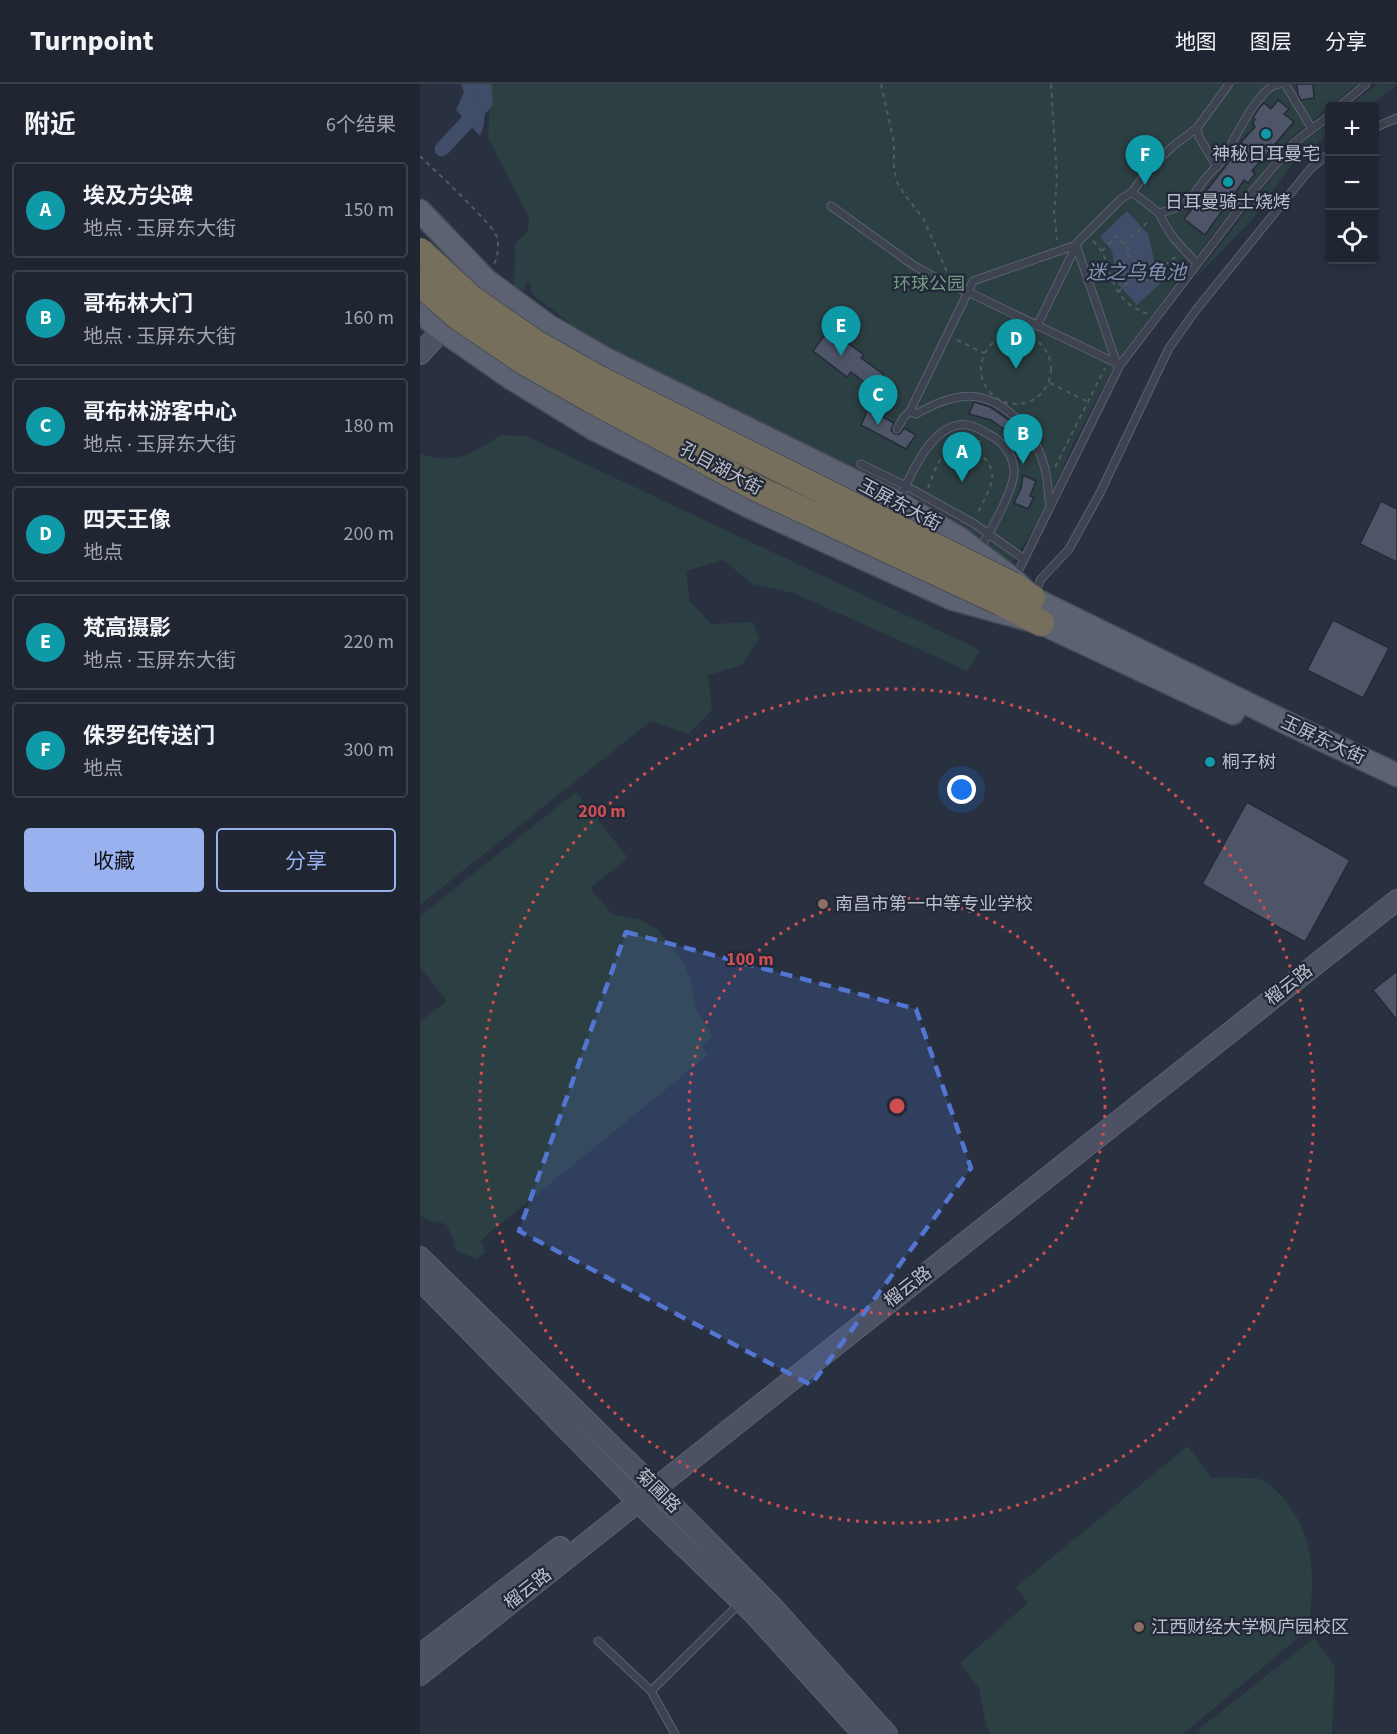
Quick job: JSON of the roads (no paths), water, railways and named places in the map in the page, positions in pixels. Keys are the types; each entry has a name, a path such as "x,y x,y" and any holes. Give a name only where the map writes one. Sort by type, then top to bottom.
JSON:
{"highway":[{"name":"孔目湖大街","path":"420,251 471,298 534,342 599,379 1015,591 1041,623"},
{"name":"孔目湖大街","path":"420,283 457,316 523,361 756,488 1015,591"}],"main road":[{"name":"玉屏东大街","path":"420,211 486,280 547,325 604,358 902,494 959,538 983,543 1015,591 1397,775"},
{"name":"玉屏东大街","path":"420,313 511,378 594,429 748,506 953,599 1041,623 1397,789"}],"street":[{"path":"420,313 449,288 486,280"},
{"path":"420,354 486,280"},
{"name":"榴云路","path":"651,1484 1397,890"},
{"name":"榴云路","path":"420,1655 651,1484 1397,900"},
{"name":"菊圃路","path":"420,1257 771,1605 886,1734"},
{"name":"菊圃路","path":"420,1280 741,1602 863,1734"},
{"name":"榴云路","path":"420,1675 634,1497"}],"lane":[{"path":"1037,326 1076,245 1121,199 1132,192 1149,169 1173,146 1197,128 1229,84"},
{"path":"1159,213 1182,206 1192,197 1206,177 1217,167 1260,98 1273,84 1279,84"},
{"path":"1285,84 1312,129"},
{"path":"1345,102 1366,84"},
{"path":"1015,591 1024,559 1118,364 1156,318 1253,190 1294,143 1325,118"},
{"path":"1379,126 1397,118"},
{"path":"1197,128 1199,137 1217,167"},
{"path":"1015,591 1041,579 1069,549 1100,493 1169,348 1196,310 1311,168 1325,156"},
{"path":"1132,192 1159,213 1174,241 1197,263"},
{"path":"831,206 913,265 1118,364"},
{"path":"897,429 910,411 973,281 1076,245"},
{"path":"1076,245 1118,364"},
{"path":"910,411 916,414 940,402 960,397 978,397 997,405 1025,428 1035,444 1044,466 1050,508"},
{"path":"861,464 902,494 919,458 945,431 958,425 976,428 994,436 1012,459 1014,472 1011,486 983,543 1024,559"},
{"path":"651,1691 741,1602"},
{"path":"598,1641 651,1691 675,1734"},
{"path":"830,1697 857,1734"}],"water":[{"path":"461,84 487,84 484,124 480,136 456,110 464,92"},
{"name":"迷之乌龟池","path":"1127,211 1148,234 1156,268 1165,279 1137,305 1117,283 1112,251 1100,237"}],"waterway":[{"path":"442,149 485,103 484,84"}],"place":[{"name":"神秘日耳曼宅","path":"1266,134"},
{"name":"日耳曼骑士烧烤","path":"1228,182"},
{"name":"侏罗纪传送门","path":"1145,185"},
{"name":"梵高摄影","path":"841,356"},
{"name":"四天王像","path":"1016,369"},
{"name":"哥布林游客中心","path":"878,425"},
{"name":"哥布林大门","path":"1023,464"},
{"name":"埃及方尖碑","path":"962,482"},
{"name":"桐子树","path":"1210,762"},
{"name":"南昌市第一中等专业学校","path":"823,904"},
{"name":"江西财经大学枫庐园校区","path":"1139,1627"}],"park label":[{"name":"环球公园","path":"929,284"}]}
